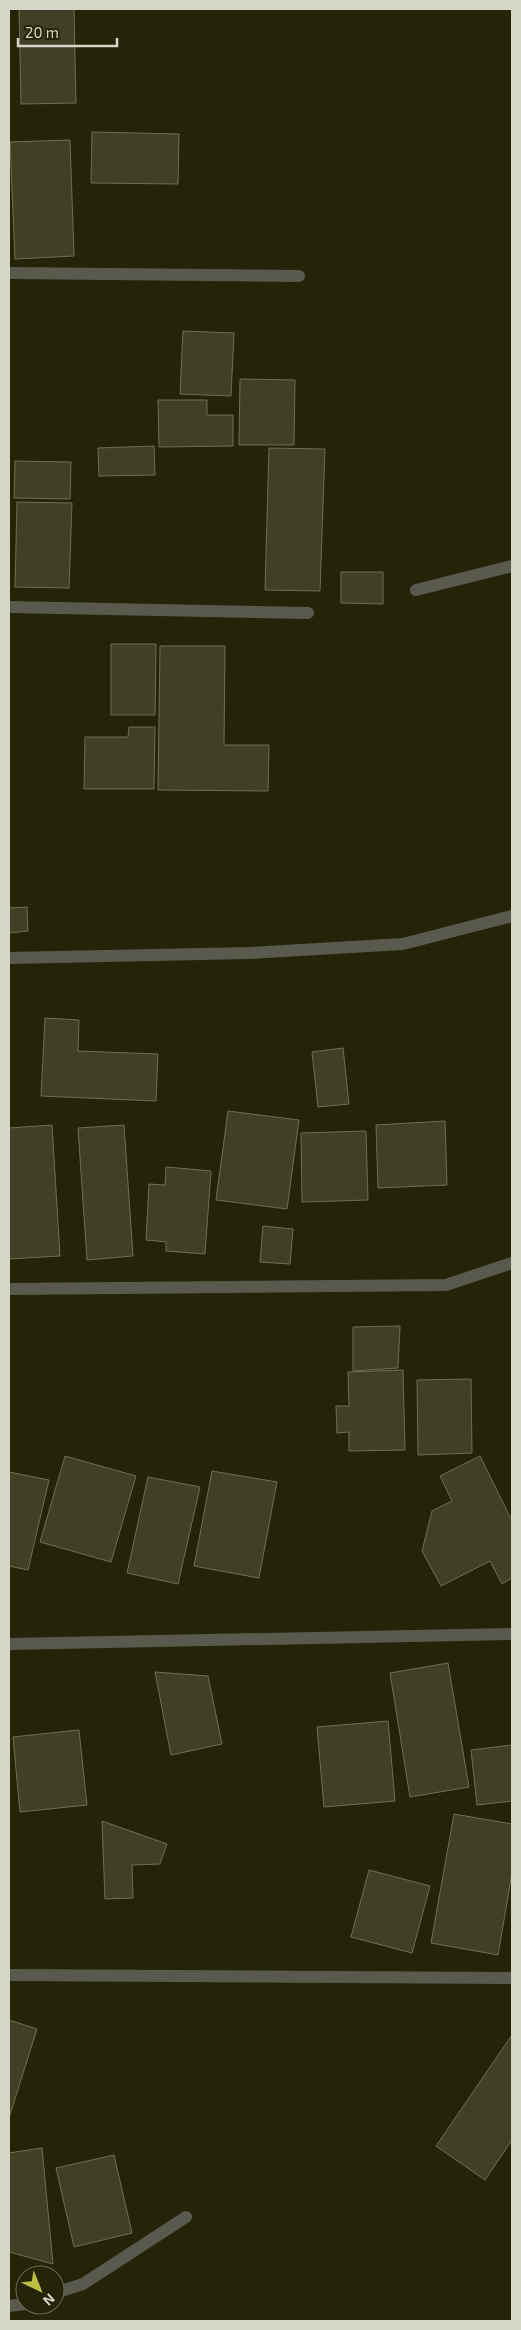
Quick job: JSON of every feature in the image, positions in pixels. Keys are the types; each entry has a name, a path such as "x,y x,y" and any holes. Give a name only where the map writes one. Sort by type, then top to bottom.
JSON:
{"street":[{"path":"9,273 299,276"},
{"path":"416,590 512,566"},
{"path":"9,607 308,613"},
{"path":"9,958 250,953 403,944 512,916"},
{"path":"9,1289 446,1285 512,1263"},
{"path":"9,1644 512,1634"},
{"path":"9,1975 512,1978"},
{"path":"65,2290 83,2284 186,2217"}],"building":[{"path":"19,9 74,9 76,103 21,104"},
{"path":"92,132 179,134 178,184 91,183"},
{"path":"70,140 74,256 15,259 10,142"},
{"path":"183,331 234,333 231,396 180,394"},
{"path":"240,379 295,380 294,445 239,445"},
{"path":"158,400 207,400 207,415 233,415 233,446 159,447"},
{"path":"154,446 155,475 99,476 98,448"},
{"path":"269,448 325,449 320,591 265,590"},
{"path":"15,461 71,462 70,499 14,498"},
{"path":"17,502 72,503 69,588 15,587"},
{"path":"341,572 383,572 383,604 341,603"},
{"path":"111,644 156,644 155,715 111,715"},
{"path":"160,646 225,646 224,745 269,745 268,791 158,790"},
{"path":"129,727 155,727 154,789 84,789 85,737 128,737"},
{"path":"27,907 28,931 9,933 9,908"},
{"path":"45,1018 79,1020 78,1051 158,1054 156,1101 41,1096"},
{"path":"343,1048 349,1104 318,1107 312,1052"},
{"path":"228,1111 299,1120 287,1209 216,1200"},
{"path":"445,1121 447,1185 378,1188 376,1125"},
{"path":"52,1125 60,1256 9,1259 9,1128"},
{"path":"124,1125 133,1256 87,1260 78,1128"},
{"path":"366,1131 368,1200 302,1202 301,1133"},
{"path":"166,1167 211,1171 205,1254 166,1251 166,1242 146,1240 149,1184 165,1185"},
{"path":"263,1226 293,1229 290,1264 260,1262"},
{"path":"400,1326 398,1368 353,1371 353,1327"},
{"path":"403,1370 405,1450 349,1451 349,1432 337,1433 336,1406 349,1406 348,1372"},
{"path":"471,1379 472,1453 418,1455 417,1380"},
{"path":"65,1456 136,1476 111,1562 40,1542"},
{"path":"480,1456 512,1521 512,1578 502,1584 490,1561 441,1586 422,1551 432,1511 452,1501 440,1476"},
{"path":"212,1471 277,1482 259,1578 194,1566"},
{"path":"9,1472 49,1480 28,1570 9,1566"},
{"path":"148,1477 200,1487 178,1584 127,1573"},
{"path":"448,1663 469,1787 410,1797 390,1673"},
{"path":"155,1672 208,1676 222,1744 171,1755"},
{"path":"388,1721 395,1801 324,1807 317,1727"},
{"path":"79,1730 87,1805 20,1812 13,1737"},
{"path":"512,1745 512,1801 477,1805 471,1750"},
{"path":"454,1814 512,1824 512,1873 498,1955 431,1943"},
{"path":"102,1821 167,1844 160,1864 132,1865 133,1898 105,1899"},
{"path":"369,1870 430,1886 412,1953 351,1937"},
{"path":"9,2020 37,2029 9,2118"},
{"path":"512,2035 512,2140 485,2180 436,2146"},
{"path":"42,2148 53,2264 9,2252 9,2153"},
{"path":"114,2155 132,2233 74,2247 56,2168"}]}
